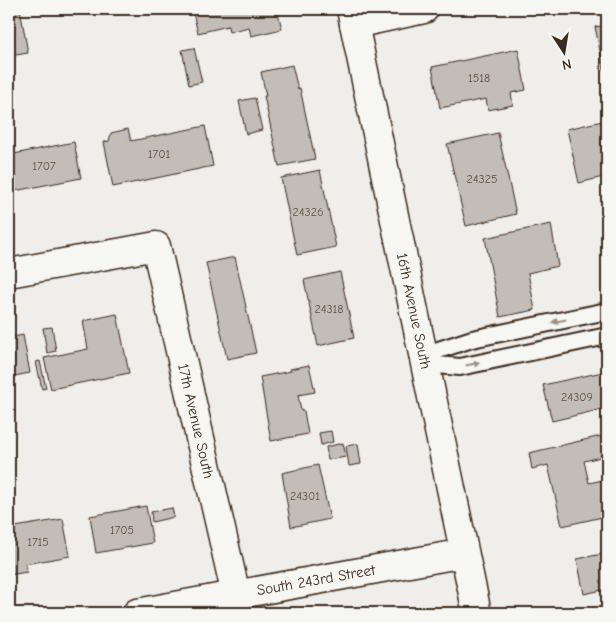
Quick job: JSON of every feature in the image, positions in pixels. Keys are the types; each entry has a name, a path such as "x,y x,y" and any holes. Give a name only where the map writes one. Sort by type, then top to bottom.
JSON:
{"street":[{"path":"352,16 424,9"},
{"name":"16th Avenue South","path":"352,16 477,613"},
{"name":"17th Avenue South","path":"9,273 156,246 236,595"},
{"name":"South 243rd Street","path":"145,613 464,553"}],"lane":[{"path":"424,360 472,338 607,311"},
{"path":"424,360 460,367 607,336"}],"building":[{"path":"9,9 20,9 28,53 10,56"},
{"path":"192,9 277,9 282,29 251,36 249,27 229,32 228,26 198,33"},
{"path":"607,25 607,84 595,27"},
{"path":"194,48 202,82 189,85 182,50"},
{"path":"518,49 526,90 511,93 513,105 488,110 486,99 440,108 432,67"},
{"path":"292,65 298,89 300,88 315,159 279,166 264,96 266,96 261,72"},
{"path":"255,98 262,130 246,134 239,101"},
{"path":"607,120 607,176 579,183 567,129"},
{"path":"205,126 213,166 113,187 104,142 109,141 111,133 128,129 131,141"},
{"path":"498,133 516,214 466,226 447,144"},
{"path":"74,142 81,178 9,192 9,155"},
{"path":"320,170 336,247 297,255 281,178"},
{"path":"551,224 558,266 528,273 535,310 500,317 485,238"},
{"path":"235,257 256,353 227,359 206,263"},
{"path":"340,272 354,338 318,346 304,280"},
{"path":"117,314 129,373 51,389 44,358 88,349 83,321"},
{"path":"52,327 56,351 47,353 43,328"},
{"path":"23,335 30,373 9,377 9,338"},
{"path":"40,361 46,388 42,389 36,362"},
{"path":"309,365 315,392 298,395 301,411 304,411 308,434 271,441 260,377 291,371 290,369"},
{"path":"607,371 607,408 552,421 543,385"},
{"path":"331,431 333,442 321,445 319,433"},
{"path":"601,436 605,456 584,461 589,483 607,479 607,516 562,526 548,465 532,469 529,453"},
{"path":"343,443 346,457 328,460 326,447"},
{"path":"358,444 361,464 349,466 346,446"},
{"path":"318,465 330,519 291,527 282,473"},
{"path":"146,506 153,543 96,553 90,516"},
{"path":"172,508 174,517 152,522 151,512"},
{"path":"63,519 70,556 25,564 27,572 9,575 9,528"},
{"path":"607,553 607,589 584,594 577,559"}]}
